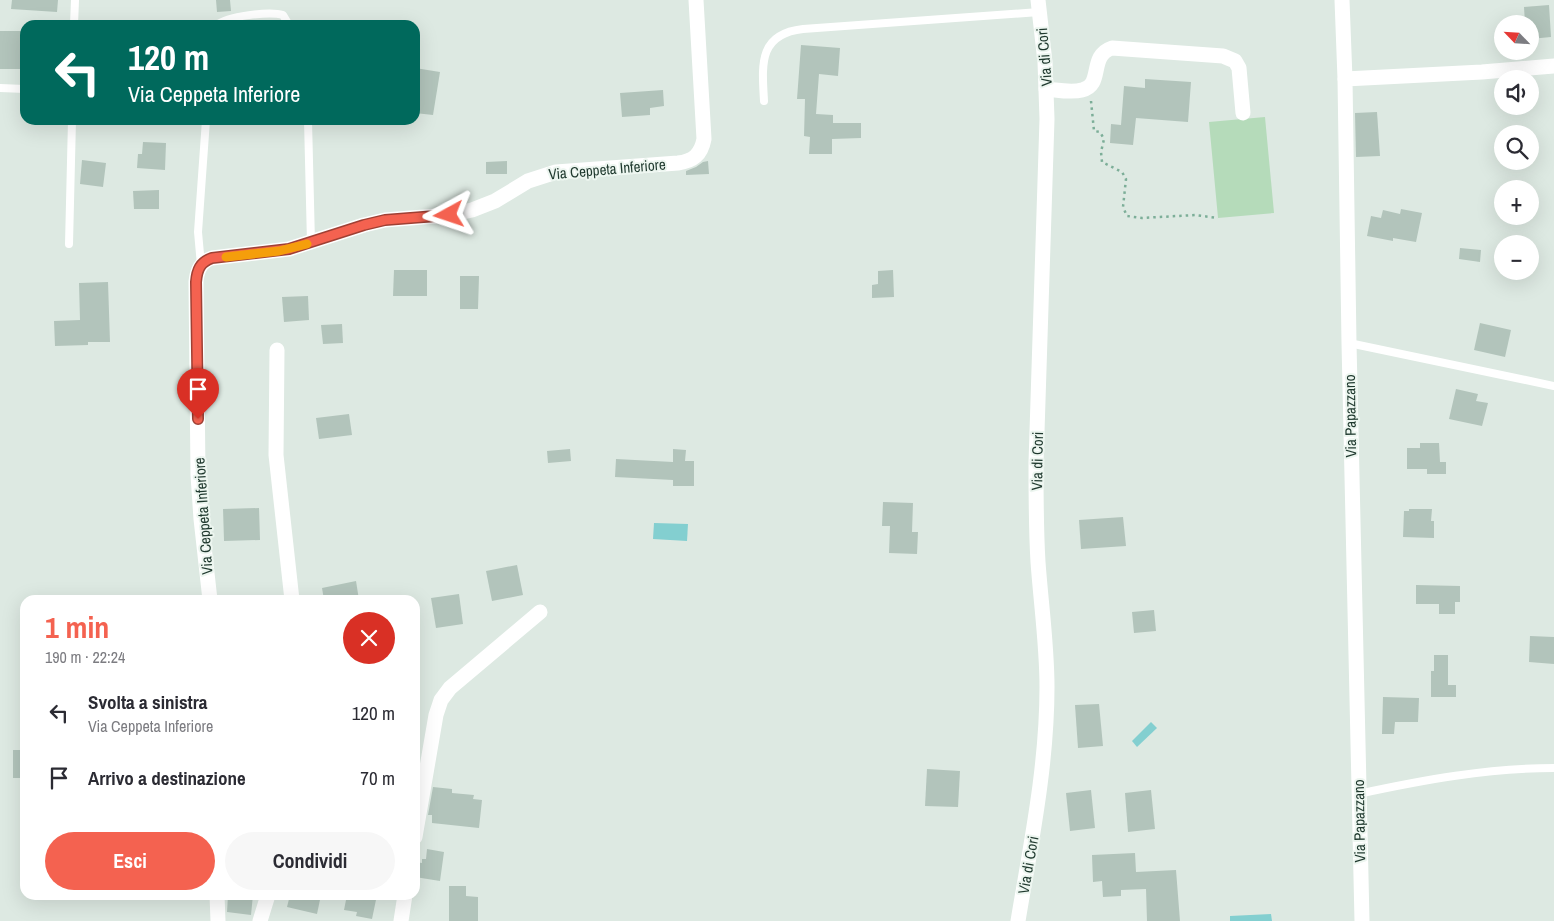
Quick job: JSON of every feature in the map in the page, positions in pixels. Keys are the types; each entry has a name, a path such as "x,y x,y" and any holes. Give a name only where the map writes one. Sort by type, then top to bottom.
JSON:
{"street":[{"name":"Via Ceppeta Inferiore","path":"209,595 198,475 196,282 197,273 201,265 209,259 279,251 377,222 449,215 472,210 495,201 528,181 556,172 678,163 692,160 698,155 704,139 696,0"},
{"name":"Via Papazzano","path":"1342,0 1362,921"},
{"name":"Via di Cori","path":"1018,921 1037,812 1047,710 1047,662 1038,561 1036,504 1047,132 1046,90 1039,6"},
{"path":"1046,90 1079,91 1089,87 1094,81 1099,58 1105,51 1112,48 1223,56 1235,61 1239,68 1243,113"},
{"path":"1345,79 1554,66"},
{"path":"277,350 276,455 291,595"},
{"path":"420,808 436,715 441,700 450,688 540,612"},
{"path":"217,900 218,921"},
{"path":"260,921 266,900"},
{"path":"401,921 404,900"}],"lane":[{"path":"74,20 75,0"},
{"path":"764,101 762,66 764,56 773,42 782,34 790,31 1039,6"},
{"path":"226,20 273,14 283,15 286,20"},
{"path":"0,88 20,88"},
{"path":"69,244 72,125"},
{"path":"201,265 198,238 206,125"},
{"path":"308,125 311,243"},
{"path":"1349,343 1554,386"},
{"path":"1358,794 1422,781 1497,770 1554,768"}],"path":[{"path":"1089,87 1094,131 1100,132 1104,139 1101,152 1102,162 1122,172 1126,179 1123,207 1127,216 1142,218 1195,215 1218,218"}],"green space":[{"path":"1265,117 1274,213 1218,218 1209,122"}],"water":[{"path":"654,523 688,524 687,541 653,539"},
{"path":"1151,722 1157,728 1137,747 1132,741"},
{"path":"1271,914 1272,921 1230,921 1230,916"}],"building":[{"path":"12,0 58,0 57,12 11,9"},
{"path":"216,0 230,0 231,11 217,12"},
{"path":"1549,5 1551,37 1539,38 1539,15 1524,15 1524,7"},
{"path":"0,31 20,31 20,69 0,69"},
{"path":"801,45 840,48 838,76 819,74 816,114 833,115 833,123 861,123 861,138 832,139 832,154 809,154 810,137 804,136 805,99 797,99"},
{"path":"420,69 440,72 433,115 420,114"},
{"path":"1145,79 1191,82 1188,122 1136,118 1133,145 1110,143 1111,124 1121,125 1124,86 1145,88"},
{"path":"663,90 664,106 650,108 650,115 622,117 620,93"},
{"path":"1377,112 1380,156 1356,157 1355,113"},
{"path":"143,142 166,143 165,170 137,168 138,154 142,154"},
{"path":"82,160 106,163 103,187 80,184"},
{"path":"507,161 507,174 486,174 486,162"},
{"path":"708,161 709,174 686,175 686,171"},
{"path":"159,190 159,209 134,209 133,191"},
{"path":"1401,209 1422,213 1416,242 1393,238 1393,241 1367,236 1371,216 1381,218 1383,210 1400,214"},
{"path":"1460,248 1481,250 1480,262 1459,259"},
{"path":"394,270 427,270 427,296 393,296"},
{"path":"893,270 894,297 872,298 872,285 878,284 878,271"},
{"path":"460,276 479,276 478,309 460,309"},
{"path":"108,282 110,342 88,342 88,345 55,346 54,321 80,320 79,283"},
{"path":"308,296 309,320 284,322 282,297"},
{"path":"1480,323 1511,330 1505,357 1474,350"},
{"path":"342,324 343,343 323,344 321,325"},
{"path":"1456,389 1478,394 1476,401 1488,403 1482,426 1449,419"},
{"path":"349,414 352,435 319,439 316,418"},
{"path":"1420,443 1439,443 1440,462 1446,462 1446,474 1427,474 1427,469 1407,469 1407,448 1420,448"},
{"path":"570,449 571,461 548,463 547,451"},
{"path":"673,449 686,450 685,461 694,461 694,486 673,486 673,480 615,477 616,459 673,462"},
{"path":"883,502 913,503 912,532 918,532 917,554 889,553 890,526 882,526"},
{"path":"259,508 260,540 224,541 223,509"},
{"path":"1409,509 1432,509 1431,521 1434,521 1434,538 1403,537 1404,511 1409,511"},
{"path":"1123,517 1126,546 1081,549 1079,520"},
{"path":"517,565 523,595 492,601 486,571"},
{"path":"356,581 358,595 323,595 322,588"},
{"path":"1416,585 1460,586 1460,602 1455,602 1455,614 1439,614 1439,604 1416,604"},
{"path":"459,594 463,624 436,628 431,598"},
{"path":"1154,610 1156,631 1134,633 1132,612"},
{"path":"1530,636 1554,637 1554,664 1529,662"},
{"path":"1434,655 1448,655 1448,685 1456,685 1456,697 1431,697 1431,671 1434,671"},
{"path":"1383,697 1419,698 1418,722 1395,722 1394,734 1382,734"},
{"path":"1099,704 1103,746 1078,748 1075,705"},
{"path":"13,750 20,750 20,778 13,778"},
{"path":"927,769 960,771 958,807 925,806"},
{"path":"433,787 452,789 452,793 474,795 473,799 482,800 479,828 432,823 432,815 428,815"},
{"path":"1091,790 1095,828 1070,831 1066,793"},
{"path":"1151,790 1155,829 1128,832 1125,793"},
{"path":"427,849 444,852 440,881 420,878 420,863 422,863 422,859 426,859"},
{"path":"1135,853 1136,872 1176,870 1180,921 1147,921 1146,889 1121,890 1121,896 1103,897 1102,881 1093,882 1092,855"},
{"path":"449,886 466,886 466,896 478,897 478,921 449,921"},
{"path":"228,900 252,900 251,915 227,912"},
{"path":"289,900 320,900 317,914 287,907"},
{"path":"346,900 376,900 372,919 356,916 357,912 344,910"}],"slow traffic":[{"path":"226,257 279,251 307,244"}],"route":[{"path":"198,419 196,282 198,269 204,262 212,258 289,249 377,222 449,215"}]}
